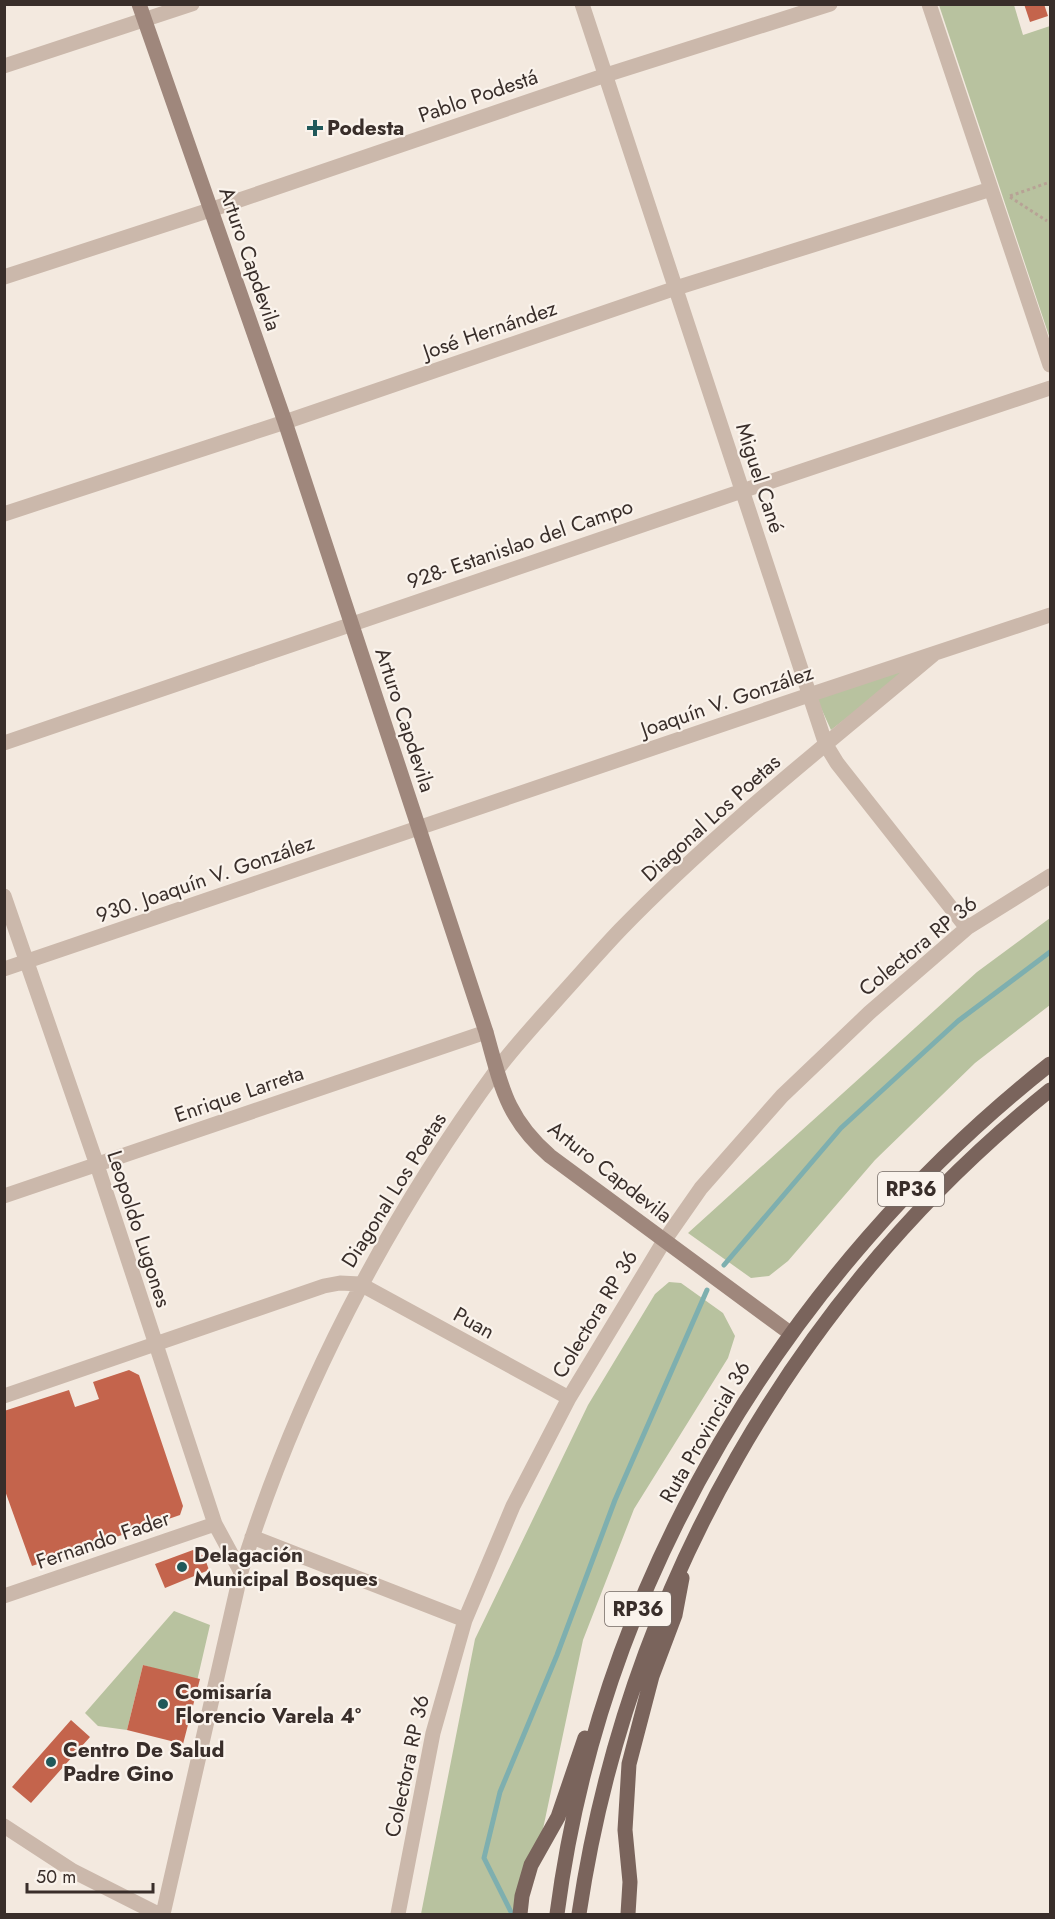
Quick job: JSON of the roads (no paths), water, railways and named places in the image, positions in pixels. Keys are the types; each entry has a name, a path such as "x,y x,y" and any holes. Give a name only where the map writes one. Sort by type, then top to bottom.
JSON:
{"main road":[{"name":"Ruta Provincial 36","path":"557,1914 571,1834 586,1770 612,1682 642,1600 697,1481 732,1421 790,1333 872,1233 915,1185 990,1113 1050,1064"},
{"name":"Ruta Provincial 36","path":"579,1914 596,1828 630,1698 655,1624 685,1557 748,1437 788,1374 863,1274 919,1212 975,1157 1050,1090"},
{"path":"628,1914 630,1882 625,1830 629,1764 635,1733 652,1676 675,1616 685,1557"},
{"path":"520,1914 522,1896 531,1865 558,1817 597,1706 612,1682"}],"street":[{"name":"Arturo Capdevila","path":"139,4 285,422 507,1102 514,1117 537,1145 790,1333"},
{"path":"4,66 192,4"},
{"name":"Miguel Cané","path":"582,4 826,744 837,763 967,928"},
{"name":"Pablo Podestá","path":"4,277 210,210 606,75 830,4"},
{"path":"929,4 1050,365"},
{"name":"José Hernández","path":"4,514 285,422 676,288 991,189"},
{"name":"928- Estanislao del Campo","path":"4,743 1050,388"},
{"name":"Joaquín V. González","path":"418,828 1050,615"},
{"name":"Diagonal Los Poetas","path":"163,1914 241,1572 252,1537 297,1420 360,1284 423,1176 497,1070 618,932 667,883 728,828 934,654"},
{"name":"930. Joaquín V. González","path":"4,969 418,828"},
{"name":"Colectora RP 36","path":"398,1914 433,1733 465,1620 513,1506 569,1398 664,1241 701,1188 782,1096 868,1013 967,928 1050,876"},
{"name":"Leopoldo Lugones","path":"4,896 97,1165 215,1524 241,1572"},
{"name":"Enrique Larreta","path":"4,1196 486,1032"},
{"path":"4,1396 324,1286 340,1282 360,1284"},
{"name":"Puan","path":"360,1284 569,1398"},
{"name":"Fernando Fader","path":"4,1596 215,1524"},
{"path":"252,1537 465,1620"},
{"path":"4,1826 73,1871 158,1914"}],"waterway":[{"path":"724,1265 841,1128 958,1021 1050,952"},
{"path":"512,1914 484,1858 500,1792 557,1655 615,1500 707,1290"}],"place":[{"name":"Podesta","path":"315,128"},
{"name":"Delagación Municipal Bosques","path":"182,1567"},
{"name":"Comisaría Florencio Varela 4°","path":"163,1704"},
{"name":"Centro De Salud Padre Gino","path":"51,1762"}]}
